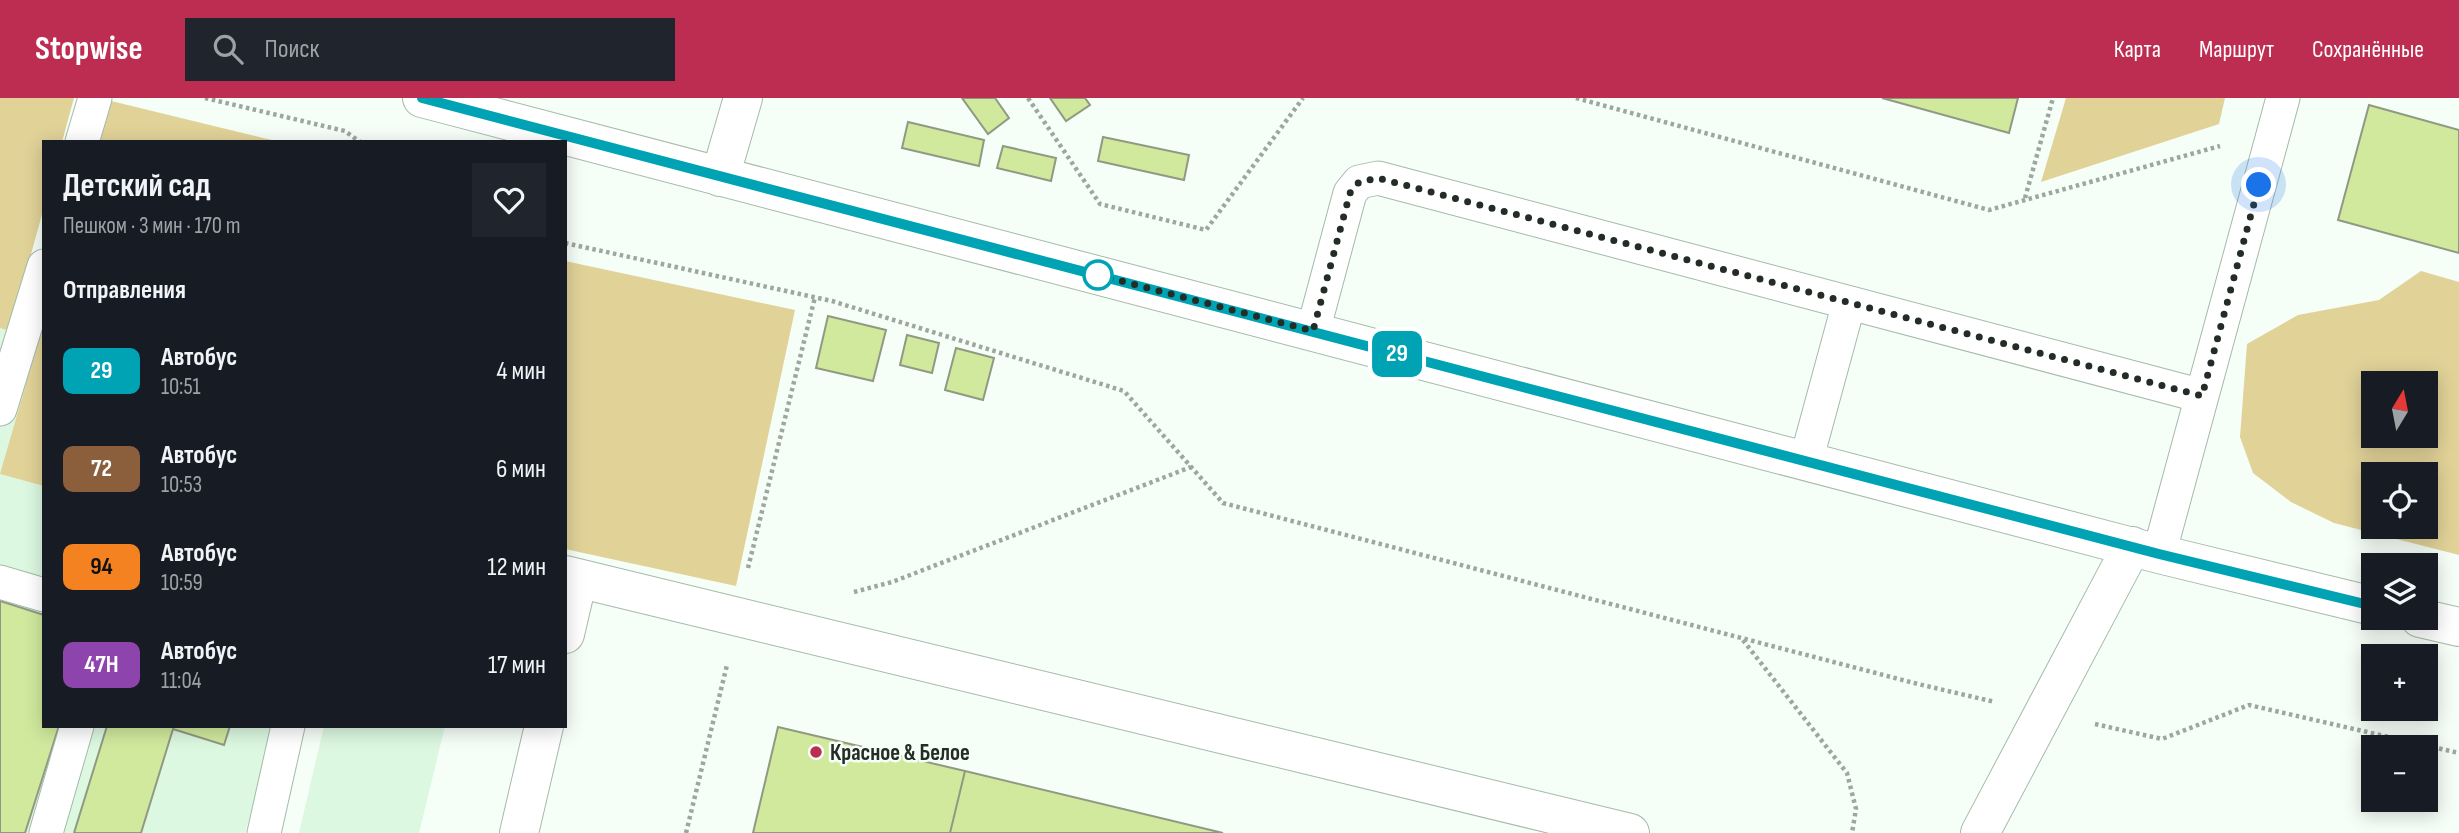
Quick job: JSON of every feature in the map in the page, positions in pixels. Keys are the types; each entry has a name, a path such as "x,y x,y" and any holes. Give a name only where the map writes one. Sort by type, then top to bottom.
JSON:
{"main road":[{"path":"422,98 498,130 545,140"},
{"path":"720,177 743,98"},
{"path":"567,145 720,177 2146,550 2361,603"},
{"path":"1980,833 2044,713 2146,550"},
{"path":"567,617 572,576 1630,833"},
{"path":"2438,622 2459,627"},
{"path":"519,833 544,728"}],"lane":[{"path":"83,140 95,98"},
{"path":"2146,550 2202,396 2283,98"},
{"path":"1313,331 1350,193 1359,182 1378,178 2202,396"},
{"path":"0,409 42,272"},
{"path":"1806,461 1849,303"},
{"path":"0,582 42,594"},
{"path":"46,833 76,728"},
{"path":"264,833 288,728"}],"path":[{"path":"205,98 345,131 357,140"},
{"path":"1028,98 1100,204 1206,230 1303,98"},
{"path":"1576,98 1989,210 2273,132"},
{"path":"2025,199 2053,98"},
{"path":"567,243 832,301 1124,391 1223,503 1918,684 2162,739 2249,705 2459,753"},
{"path":"851,593 892,582 1191,467"},
{"path":"1742,638 1847,773 1856,809 1852,833"}],"shaded area":[{"path":"0,98 74,98 63,140 42,140 42,214 10,331 0,328"},
{"path":"2066,98 2225,98 2219,124 2041,182"},
{"path":"107,100 272,140 96,140"},
{"path":"567,261 795,310 736,586 567,549"},
{"path":"2421,271 2459,282 2459,555 2396,539 2438,539 2438,462 2361,462 2361,530 2334,523 2291,502 2253,473 2240,437 2247,344 2298,315 2379,300"},
{"path":"0,277 42,289 42,728 274,728 245,833 0,833"},
{"path":"42,329 42,485 0,474"},
{"path":"324,728 445,728 419,833 299,833"}],"building":[{"path":"962,98 995,98 1009,118 988,134"},
{"path":"1050,98 1085,98 1090,105 1066,121"},
{"path":"1882,98 2018,98 2009,133"},
{"path":"2369,105 2459,130 2459,253 2338,220"},
{"path":"908,122 984,140 979,166 902,148"},
{"path":"1103,137 1189,155 1184,180 1098,161"},
{"path":"1003,146 1056,158 1051,181 997,168"},
{"path":"828,316 886,330 873,381 816,368"},
{"path":"907,335 939,343 932,373 900,365"},
{"path":"956,348 994,358 983,400 945,390"},
{"path":"0,601 42,614 42,728 58,728 25,833 0,833"},
{"path":"778,727 965,771 950,833 753,833"},
{"path":"106,728 229,728 224,745 173,729 141,833 74,833"},
{"path":"965,771 1223,833 950,833"}],"bus line":[{"name":"29","path":"422,98 2159,554 2361,603"}],"place":[{"name":"Красное & Белое","path":"816,752"}],"route":[{"path":"1098,275 1313,331 1350,193 1359,182 1378,178 2202,396 2259,185"}]}
